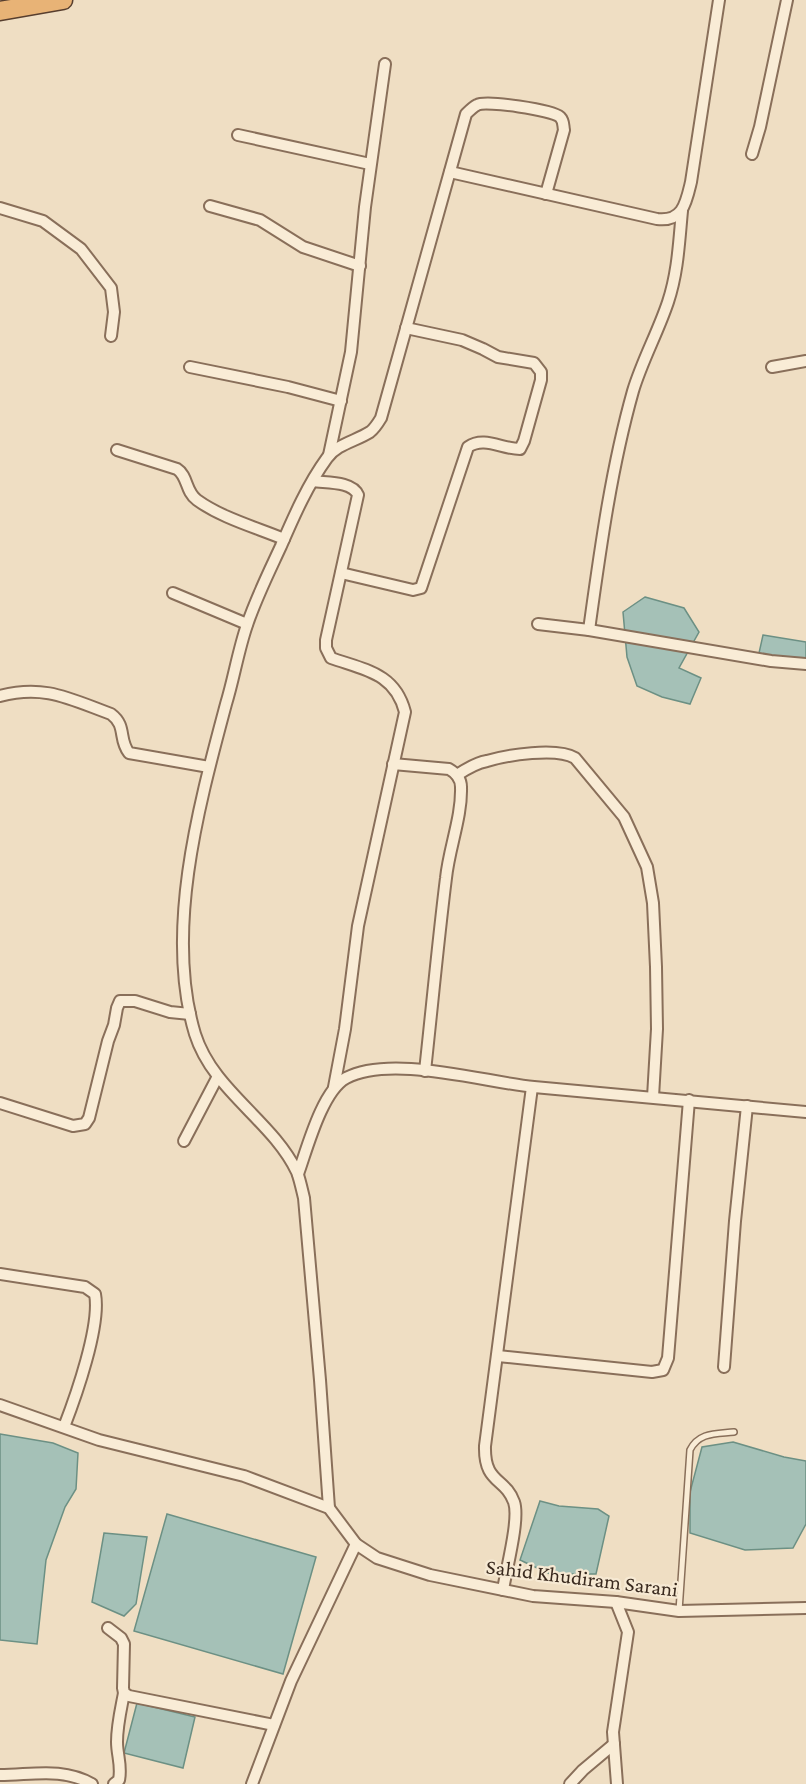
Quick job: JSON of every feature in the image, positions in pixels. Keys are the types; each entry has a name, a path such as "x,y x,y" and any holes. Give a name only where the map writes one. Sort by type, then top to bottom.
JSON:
{"highway":[{"path":"0,11 63,0"}],"street":[{"path":"589,630 602,536 621,444 634,391 668,303 675,275 682,211 691,182 719,0"},
{"path":"752,154 760,127 787,0"},
{"path":"0,1405 99,1440 244,1476 329,1508 307,1223 298,1174 273,1138 217,1078 204,1058 190,1014 184,965 186,897 189,861 209,767 247,624 284,539 328,455 341,401 351,352 370,164 385,64"},
{"path":"328,455 371,432 381,418 466,114 478,104 493,104 559,116 563,121 564,130 546,194"},
{"path":"238,135 370,164"},
{"path":"450,172 667,221 682,211"},
{"path":"210,206 260,220 303,247 360,266"},
{"path":"0,208 43,221 81,249 111,288 114,312 111,336"},
{"path":"341,573 413,590 421,588 468,447 474,443 483,442 519,449 524,441 541,380 541,372 534,363 498,357 462,340 406,328"},
{"path":"772,367 806,361"},
{"path":"190,367 288,387 341,401"},
{"path":"117,450 177,469 184,476 189,492 196,499 218,512 284,539"},
{"path":"298,1174 325,1102 334,1087 345,1029 358,926 405,712 402,698 394,687 380,676 331,658 326,648 358,495 350,486 313,481"},
{"path":"173,592 247,624"},
{"path":"538,624 589,630 771,661 806,664"},
{"path":"0,696 18,691 50,692 111,714 118,719 124,747 129,753 209,767"},
{"path":"457,775 486,761 550,753 570,755 575,758 624,817 647,867 653,903 657,1029 653,1097"},
{"path":"393,764 448,770 457,775 461,786 446,875 425,1071"},
{"path":"0,1103 73,1126 85,1124 89,1118 120,1002 135,1000 170,1012 190,1014"},
{"path":"334,1087 346,1078 365,1071 394,1068 532,1087 806,1112"},
{"path":"184,1141 217,1078"},
{"path":"503,1590 515,1519 514,1503 487,1468 485,1446 532,1087"},
{"path":"498,1356 651,1372 663,1370 668,1358 689,1100"},
{"path":"724,1366 732,1254 747,1106"},
{"path":"0,1274 85,1287 95,1294 96,1316 74,1401 64,1427"},
{"name":"Sahid Khudiram Sarani","path":"329,1508 356,1544 377,1558 430,1575 533,1596 616,1602 679,1611 806,1608"},
{"path":"252,1784 291,1681 356,1544"},
{"path":"616,1602 628,1632 613,1732 617,1784"},
{"path":"108,1628 121,1638 124,1644 124,1693 117,1734 121,1771 119,1780 114,1784"},
{"path":"124,1693 134,1698 274,1725"},
{"path":"570,1784 614,1744"},
{"path":"0,1775 55,1773 72,1775 92,1784"}],"lane":[{"path":"679,1611 690,1450 698,1439 707,1434 734,1432"}],"water":[{"path":"645,597 684,608 699,632 679,668 701,678 690,704 662,697 637,686 627,657 623,612"},
{"path":"763,635 806,642 806,665 787,668 759,653"},
{"path":"0,1434 53,1443 78,1453 76,1489 65,1507 46,1560 37,1644 0,1640"},
{"path":"733,1442 806,1461 806,1524 793,1548 745,1550 690,1533 690,1492 702,1447"},
{"path":"540,1501 559,1506 598,1509 609,1516 596,1574 550,1574 520,1560"},
{"path":"167,1514 316,1557 283,1674 134,1631"},
{"path":"104,1533 147,1537 136,1604 124,1616 92,1602"},
{"path":"137,1703 195,1717 183,1768 124,1753"}]}
